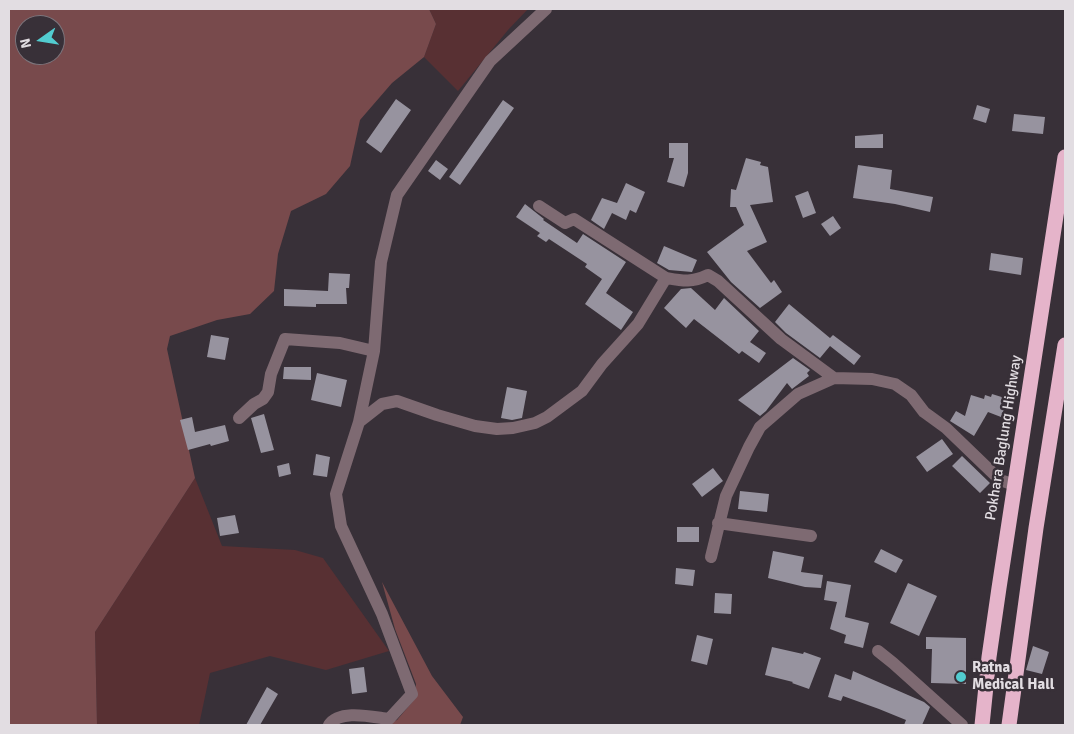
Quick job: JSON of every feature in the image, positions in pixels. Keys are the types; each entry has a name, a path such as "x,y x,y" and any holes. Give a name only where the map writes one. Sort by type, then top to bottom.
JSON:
{"highway":[{"name":"Pokhara Baglung Highway","path":"982,725 989,657 1065,157"},
{"path":"1009,725 1036,528 1065,345"}],"street":[{"path":"329,725 330,722 348,715 389,719 412,694 382,614 341,526 336,494 359,422 374,351 381,262 397,195 490,61 546,9"},
{"path":"539,206 565,223 574,219 666,278 684,282 708,275 718,281 781,339 834,378"},
{"path":"359,422 382,404 397,400 465,423 497,429 513,428 535,423 547,417 582,390 602,364 638,324 666,278"},
{"path":"239,418 254,404 263,399 268,392 271,374 285,339 340,344 374,351"},
{"path":"711,557 726,496 760,427 798,394 834,378 872,379 895,384 910,395 924,412 946,428 1000,480 1015,485"},
{"path":"718,523 811,536"},
{"path":"878,651 962,725"}],"shaded area":[{"path":"9,9 429,9 436,24 424,57 392,83 360,120 350,166 326,194 291,211 278,254 274,291 250,314 217,320 170,336 167,349 195,478 95,632 97,725 9,725"},
{"path":"429,9 528,9 508,30 458,91 424,57 436,24"},
{"path":"195,478 222,546 295,550 323,558 389,651 326,670 270,656 210,673 199,725 97,725 95,632"},
{"path":"382,582 432,676 463,717 460,725 383,725 397,720 414,700 416,684 395,629"}],"building":[{"path":"396,99 411,110 381,153 366,142"},
{"path":"503,100 514,108 460,185 449,177"},
{"path":"977,105 990,109 986,123 973,119"},
{"path":"1014,114 1045,117 1043,134 1012,131"},
{"path":"883,134 883,148 855,148 855,136"},
{"path":"669,143 688,143 688,173 684,187 667,182 674,158 669,158"},
{"path":"746,158 761,162 760,165 768,167 773,202 750,205 767,242 747,251 771,283 774,280 782,292 760,308 731,282 707,252 744,225 736,207 730,207 731,189 736,190"},
{"path":"436,160 448,169 440,180 428,171"},
{"path":"858,165 892,170 890,189 933,197 930,212 895,204 853,198"},
{"path":"626,183 645,192 636,213 630,210 626,220 612,213 604,229 591,220 602,198 617,203"},
{"path":"808,191 816,213 803,218 795,196"},
{"path":"525,204 543,220 577,243 583,234 626,262 606,293 633,312 621,330 585,304 602,279 585,267 587,264 549,239 546,242 537,236 540,233 516,217"},
{"path":"833,216 841,228 830,236 821,224"},
{"path":"664,246 697,260 692,272 669,270 657,263"},
{"path":"991,253 1023,258 1021,275 989,270"},
{"path":"329,273 350,274 349,288 346,288 347,304 316,304 316,307 284,306 284,289 328,291"},
{"path":"691,288 715,310 724,298 759,331 750,342 766,353 759,363 742,351 739,354 694,319 686,328 664,308 681,289"},
{"path":"789,304 830,338 833,335 861,356 854,365 830,346 820,358 786,333 775,322"},
{"path":"211,335 229,338 225,360 207,357"},
{"path":"793,358 810,370 807,373 809,376 792,389 787,383 760,416 738,400"},
{"path":"284,367 311,367 311,380 283,379"},
{"path":"317,373 347,380 341,407 311,400"},
{"path":"507,387 527,391 522,418 512,420 501,418"},
{"path":"992,394 1008,399 1001,417 988,412 974,436 950,421 956,411 965,416 971,395 984,399 985,395 991,397"},
{"path":"264,414 274,450 261,453 251,418"},
{"path":"192,417 195,432 225,425 229,441 188,450 180,420"},
{"path":"942,439 953,454 927,472 916,457"},
{"path":"316,454 330,457 327,477 313,475"},
{"path":"962,456 990,483 980,493 952,466"},
{"path":"289,463 291,474 279,477 277,466"},
{"path":"713,468 723,481 702,497 692,484"},
{"path":"740,491 769,494 767,512 738,509"},
{"path":"235,515 239,533 220,536 217,518"},
{"path":"677,527 699,527 699,542 677,542"},
{"path":"881,549 903,560 896,573 874,562"},
{"path":"773,551 804,557 801,572 823,575 821,588 805,587 768,578"},
{"path":"676,568 695,570 693,586 675,584"},
{"path":"827,581 851,585 845,617 869,623 863,648 844,643 846,635 830,629 837,602 824,600"},
{"path":"908,583 937,596 919,636 890,623"},
{"path":"715,593 732,594 731,614 714,613"},
{"path":"697,635 713,639 707,665 691,661"},
{"path":"926,637 966,638 966,684 931,683 932,649 926,649"},
{"path":"1033,646 1049,652 1042,674 1026,670"},
{"path":"772,647 803,654 804,652 821,658 809,689 793,682 765,675"},
{"path":"364,667 367,692 352,694 349,669"},
{"path":"853,671 924,702 930,707 922,725 904,725 906,720 843,696 841,701 828,697 835,674 851,680"},
{"path":"267,687 278,694 260,725 246,725"}],"place":[{"name":"Ratna Medical Hall","path":"961,677"}]}
